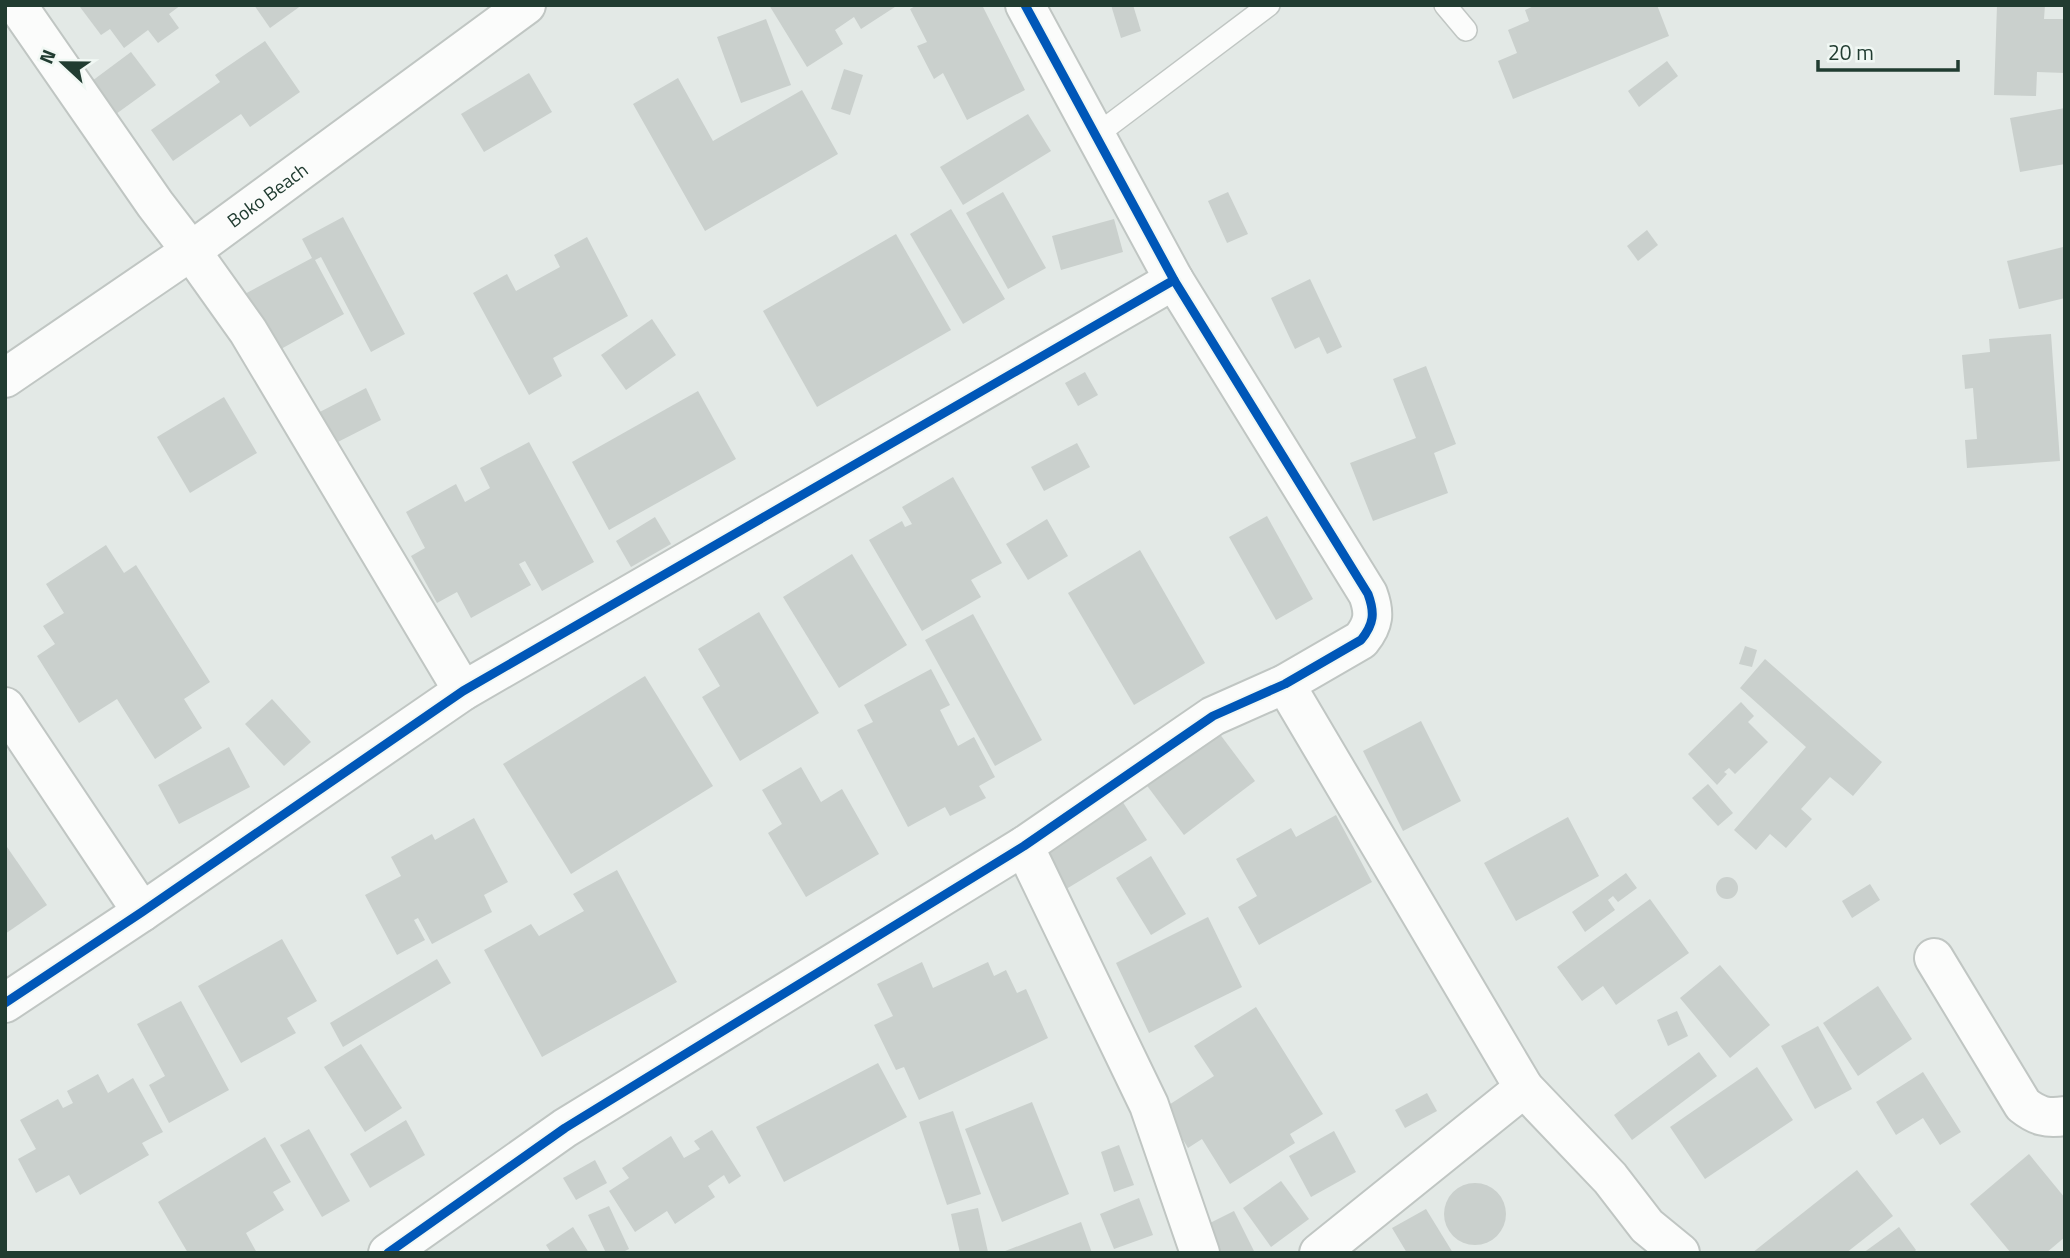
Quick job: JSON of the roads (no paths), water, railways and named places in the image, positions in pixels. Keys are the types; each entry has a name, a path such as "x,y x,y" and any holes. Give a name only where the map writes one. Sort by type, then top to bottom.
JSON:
{"street":[{"path":"17,5 247,331 463,691"},
{"name":"Boko Beach","path":"5,378 191,251 526,5"},
{"path":"388,1253 565,1128 1024,846 1213,716 1285,684 1362,640 1373,621 1373,608 1368,594 1174,281 1025,5"},
{"path":"5,1003 463,691 1174,281"},
{"path":"1285,684 1524,1088 1610,1178 1647,1226 1680,1253"},
{"path":"5,707 142,912"},
{"path":"1024,846 1149,1105 1200,1253"},
{"path":"1934,958 2023,1105 2036,1116 2065,1116"},
{"path":"1319,1253 1524,1088"}],"lane":[{"path":"1095,136 1269,5"},
{"path":"1445,5 1466,30"}]}
